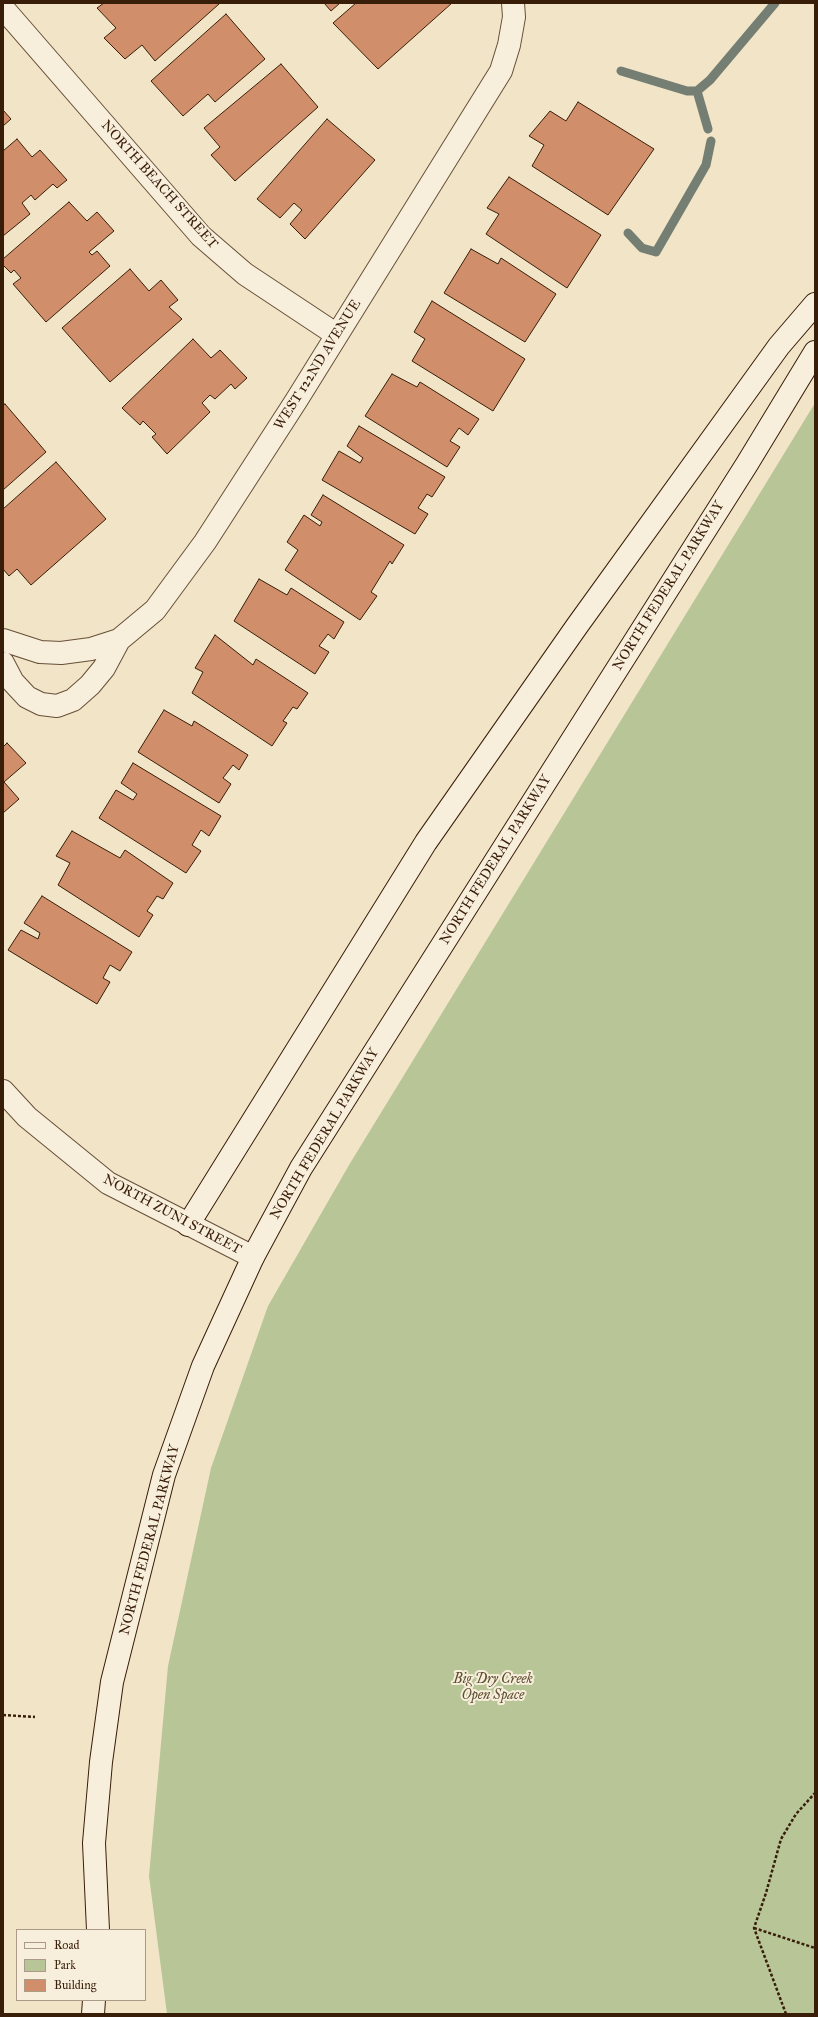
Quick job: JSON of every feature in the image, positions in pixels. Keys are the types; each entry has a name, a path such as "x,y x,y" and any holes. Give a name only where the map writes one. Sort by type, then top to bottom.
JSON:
{"main road":[{"name":"NORTH BEACH STREET","path":"3,8 201,236 245,274 337,335"},
{"name":"WEST 122ND AVENUE","path":"3,640 40,652 61,653 91,649 119,640 155,610 191,561 337,335 501,71 509,45 514,10"},
{"path":"188,1225 426,842 577,626 775,353 815,304"},
{"name":"NORTH FEDERAL PARKWAY","path":"98,1929 94,1843 101,1762 112,1682 164,1475 203,1366 253,1258 301,1168 747,464 815,352"},
{"path":"3,663 13,682 27,697 41,704 57,706 73,700 90,685 104,668 119,640"},
{"name":"NORTH ZUNI STREET","path":"3,1091 27,1117 108,1183 253,1258"},
{"path":"93,2014 94,2001"},
{"path":"98,2001 99,2014"}],"path":[{"path":"3,1715 35,1717"},
{"path":"786,2014 754,1928 766,1893 781,1839 796,1814 815,1793"},
{"path":"754,1928 815,1948"}],"green space":[{"name":"Big Dry Creek Open Space","path":"815,403 815,2014 167,2014 149,1876 168,1666 211,1468 268,1306 349,1165"}],"building":[{"path":"104,3 219,4 155,61 142,45 125,59 104,38 116,28 97,8"},
{"path":"324,3 340,3 331,11"},
{"path":"356,3 452,3 378,69 333,23"},
{"path":"226,14 265,59 215,102 208,94 183,116 151,81"},
{"path":"281,64 318,107 235,181 211,155 220,147 204,128"},
{"path":"578,102 654,149 608,215 532,166 544,145 529,136 550,111 566,121"},
{"path":"3,110 11,119 3,126"},
{"path":"327,119 375,160 305,239 290,224 302,210 294,203 280,218 257,199"},
{"path":"17,139 32,157 40,150 67,180 57,188 53,184 35,200 31,195 22,203 30,214 3,236 3,151"},
{"path":"509,177 601,235 567,288 486,234 499,214 487,208"},
{"path":"69,202 87,221 97,212 114,231 89,252 92,255 97,251 110,266 46,322 13,284 21,278 14,270 11,273 3,265 3,259"},
{"path":"471,249 498,264 501,258 556,294 525,342 444,293"},
{"path":"130,269 149,291 161,280 178,300 169,307 182,319 110,382 62,328"},
{"path":"432,301 525,359 493,411 412,361 425,339 414,332"},
{"path":"193,339 211,358 220,350 247,378 235,389 231,384 215,399 210,395 202,403 210,412 167,454 152,437 156,434 143,421 140,425 122,408"},
{"path":"392,374 417,387 420,382 479,419 468,435 459,428 450,441 460,447 447,467 365,416"},
{"path":"5,404 46,452 3,490 3,405"},
{"path":"359,426 445,477 432,497 427,494 418,508 428,514 415,534 322,480 339,451 360,463 363,458 347,446"},
{"path":"56,462 106,519 31,585 17,569 9,576 3,569 3,509"},
{"path":"323,495 404,545 392,564 390,561 371,592 377,596 360,620 285,570 298,550 287,542 304,515 320,526 322,522 311,515"},
{"path":"259,579 287,595 291,588 344,622 334,639 328,634 319,646 329,652 315,674 234,621"},
{"path":"215,635 253,665 256,659 308,693 297,709 293,707 283,721 287,723 272,746 192,693 203,672 195,668"},
{"path":"164,710 192,726 194,721 248,755 239,770 233,765 223,778 231,784 219,803 138,752"},
{"path":"7,743 26,763 4,782 19,799 3,813 3,747"},
{"path":"133,763 221,816 209,836 201,830 192,845 201,851 186,873 99,818 116,790 133,800 137,794 121,783"},
{"path":"72,831 120,858 125,850 173,883 163,899 157,896 147,911 153,915 139,937 58,885 70,863 56,856"},
{"path":"42,896 132,952 120,971 110,965 103,978 110,982 97,1004 8,950 21,930 38,939 40,933 24,923"}],"waterway":[{"path":"621,71 687,91 697,91 710,80 775,3"},
{"path":"697,91 708,129"},
{"path":"628,233 642,248 656,252 706,165 711,141"}]}
